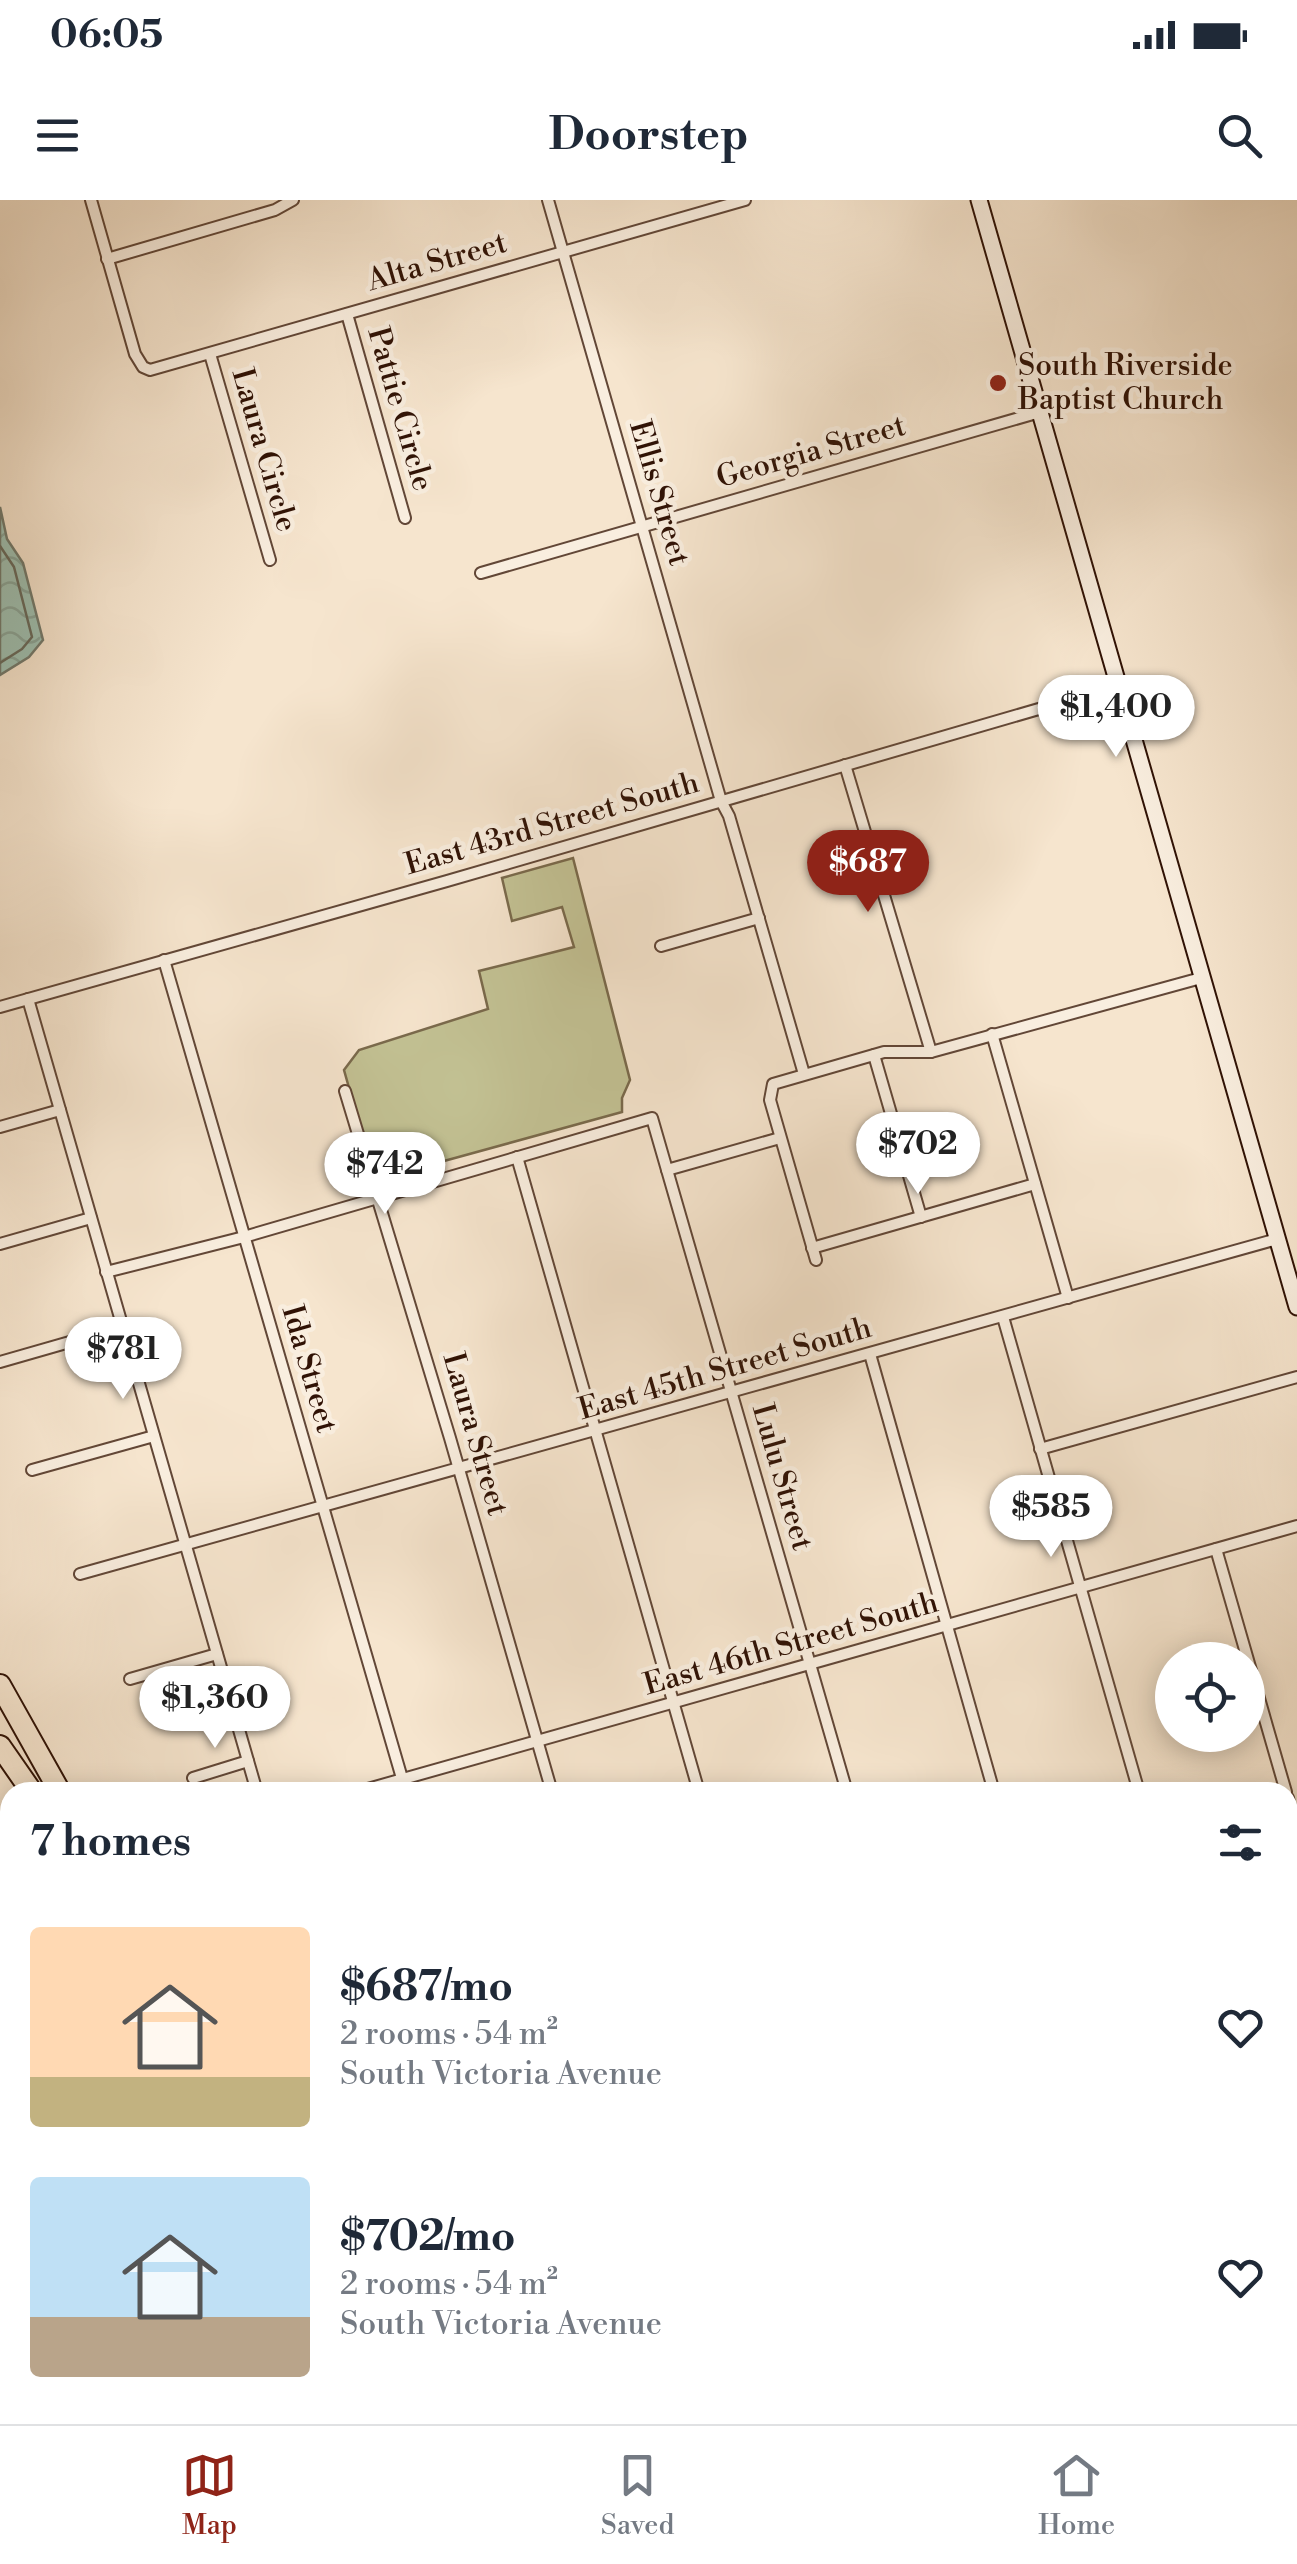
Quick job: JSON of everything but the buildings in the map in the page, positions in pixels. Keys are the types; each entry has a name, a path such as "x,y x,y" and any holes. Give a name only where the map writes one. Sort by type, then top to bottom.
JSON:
{"highway":[{"path":"0,1685 54,1782"},
{"path":"0,1746 25,1782"}],"street":[{"path":"91,200 107,258 275,210 294,200"},
{"name":"Ellis Street","path":"548,200 804,1074"},
{"name":"Alta Street","path":"107,258 135,354 143,367 150,370 744,200"},
{"path":"978,200 1297,1307"},
{"name":"Pattie Circle","path":"346,314 405,518"},
{"name":"Laura Circle","path":"210,354 270,560"},
{"name":"Georgia Street","path":"481,573 1040,412"},
{"name":"East 43rd Street South","path":"0,1007 1118,686"},
{"path":"844,765 931,1052"},
{"path":"661,946 758,918"},
{"name":"Ida Street","path":"164,960 402,1780"},
{"path":"816,1260 770,1100 773,1084 874,1055 901,1050 931,1052 1201,978"},
{"path":"28,999 255,1782"},
{"path":"992,1034 1068,1298"},
{"path":"874,1055 921,1217"},
{"name":"Laura Street","path":"345,1091 549,1782"},
{"path":"0,1126 60,1110"},
{"name":"Lulu Street","path":"517,1157 652,1118 844,1782"},
{"path":"668,1170 780,1138"},
{"path":"106,1272 244,1237 517,1157 696,1782"},
{"path":"812,1248 1035,1184"},
{"path":"0,1244 91,1218"},
{"name":"East 45th Street South","path":"80,1574 1278,1239"},
{"path":"1002,1317 1136,1782"},
{"path":"0,1362 122,1327"},
{"path":"870,1354 991,1782"},
{"path":"1040,1449 1297,1377"},
{"path":"32,1470 154,1436"},
{"name":"East 46th Street South","path":"394,1782 1297,1526"},
{"path":"1216,1549 1283,1782"},
{"path":"130,1679 217,1654"},
{"path":"193,1778 248,1761"}],"shaded area":[{"path":"573,858 630,1080 622,1098 622,1112 375,1180 344,1070 359,1050 488,1009 479,971 574,947 562,907 512,921 502,878"}],"water":[{"path":"0,507 7,539 23,563 43,640 29,657 0,675"}],"place":[{"name":"South Riverside Baptist Church","path":"998,383"}]}
